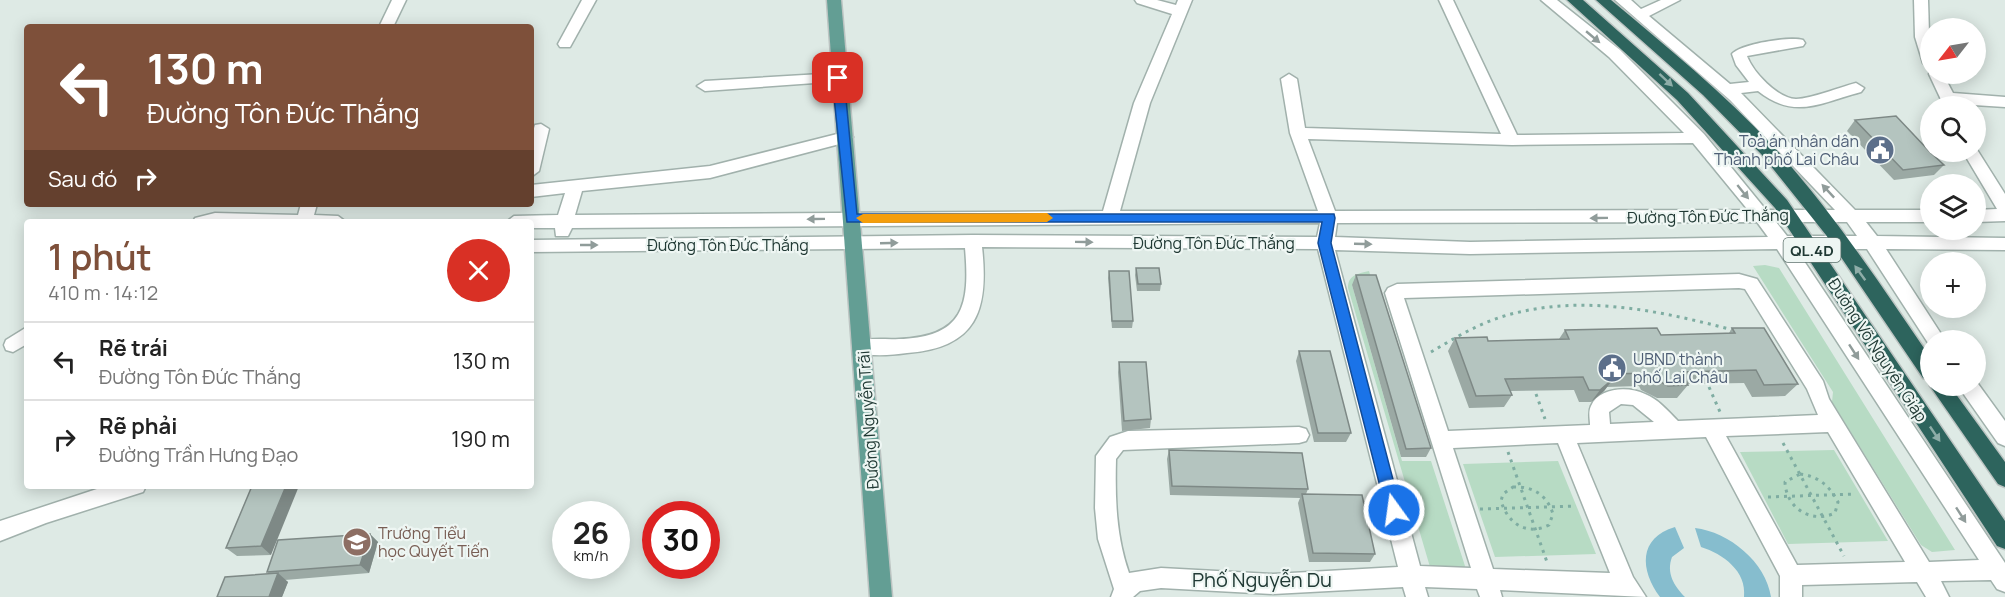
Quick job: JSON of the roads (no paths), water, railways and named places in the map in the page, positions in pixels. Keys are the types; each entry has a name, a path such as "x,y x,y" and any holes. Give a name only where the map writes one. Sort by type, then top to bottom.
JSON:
{"highway":[{"name":"Đường Võ Nguyên Giáp","path":"1574,0 1609,28 1741,154 1789,215 2005,539"},
{"name":"Đường Võ Nguyên Giáp","path":"1603,0 1717,99 1767,150 1819,216 1920,358"},
{"name":"Đường Võ Nguyên Giáp","path":"1947,396 2005,478"}],"main road":[{"name":"Đường Nguyễn Trãi","path":"834,0 838,78 863,346 881,597"}],"street":[{"path":"387,24 399,0"},
{"path":"565,44 590,0"},
{"path":"1110,218 1142,103 1182,5 1142,0"},
{"path":"1446,0 1512,140"},
{"name":"Đường Võ Nguyên Giáp","path":"1548,0 1640,77 1698,138 1762,216 1783,244 2001,576"},
{"path":"1622,0 1728,89 1785,145 1872,242 1929,330"},
{"path":"1639,15 1673,0"},
{"path":"1921,0 1921,18"},
{"path":"1798,43 1749,50 1739,54 1743,65 1761,86 1777,98 1796,104 1857,88"},
{"path":"705,86 838,78"},
{"path":"1289,79 1298,134 1329,218 1325,243 1414,587"},
{"path":"1728,89 1761,86"},
{"path":"1986,102 2005,102"},
{"path":"534,158 541,129"},
{"path":"1298,134 1512,140 1698,138"},
{"path":"534,191 710,172 844,136"},
{"path":"1977,162 2005,208"},
{"path":"557,246 575,186"},
{"name":"Đường Tôn Đức Thắng","path":"534,222 851,218 1920,216"},
{"path":"1986,216 2005,216"},
{"path":"863,346 927,345 955,333 970,315 973,305 976,288 973,241"},
{"name":"Đường Tôn Đức Thắng","path":"534,246 973,241 1325,243 1470,248 1838,242 2005,244"},
{"path":"1488,588 1394,293 1396,291 1738,281 1756,288 1816,387 1820,401 1938,597"},
{"path":"1601,433 1599,409 1618,398 1631,396 1647,403 1673,430"},
{"path":"1975,396 2005,437"},
{"path":"1442,440 1833,423"},
{"path":"1719,428 1749,498 1791,575 1791,597"},
{"path":"1123,593 1112,559 1105,516 1106,456 1117,443 1128,440 1185,437 1299,435"},
{"path":"1557,435 1593,506 1630,590"},
{"path":"0,531 44,514 126,489"},
{"path":"1791,575 1923,572 2001,576"},
{"name":"Phố Nguyễn Du","path":"1123,593 1136,581 1161,578 1274,590 1488,588 1553,581 1630,590"}],"water":[{"path":"1675,527 1684,548 1672,557 1670,568 1674,584 1685,597 1660,597 1649,576 1646,556 1654,539"},
{"path":"1695,528 1721,536 1744,551 1762,572 1771,597 1744,597 1742,579 1738,572 1725,559 1701,547"}],"place":[{"name":"Toà án nhân dân Thành phố Lai Châu","path":"1880,150"},
{"name":"UBND thành phố Lai Châu","path":"1612,368"},
{"name":"Trường Tiểu học Quyết Tiến","path":"357,542"}]}
